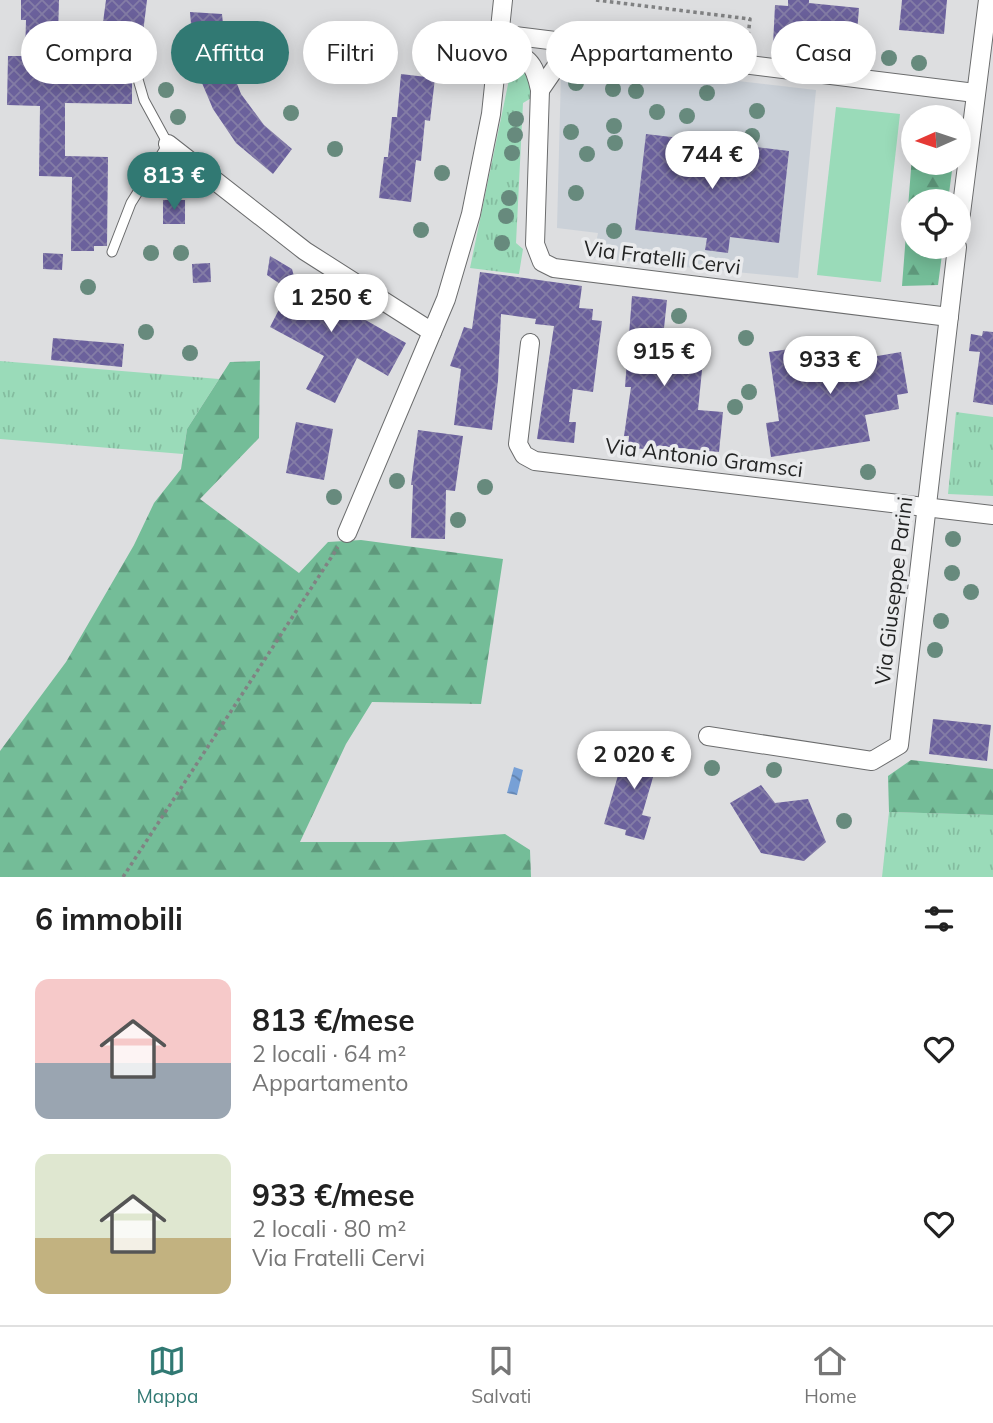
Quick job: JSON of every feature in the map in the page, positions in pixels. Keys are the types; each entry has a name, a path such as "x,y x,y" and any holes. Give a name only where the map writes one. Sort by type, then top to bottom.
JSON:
{"street":[{"path":"501,21 503,0"},
{"path":"964,189 989,0"},
{"name":"Via Fratelli Cervi","path":"532,65 536,69 540,90 535,244 542,262 554,268 948,317"},
{"path":"757,67 975,93"},
{"path":"540,90 546,81"},
{"path":"347,533 446,299 471,214 494,84"},
{"path":"168,144 305,251 432,332"},
{"name":"Via Giuseppe Parini","path":"708,736 872,761 899,745 955,259"},
{"name":"Via Antonio Gramsci","path":"530,343 518,444 524,455 535,461 993,515"}],"lane":[{"path":"112,252 131,203 168,144 144,100 139,84"}],"path":[{"path":"596,0 750,21"},
{"path":"123,877 347,533"}],"shaded area":[{"path":"757,83 816,90 798,278 593,258 598,233 557,228 561,84"}],"green space":[{"path":"508,84 530,84 533,97 523,103 516,243 523,249 519,274 470,268"},
{"path":"836,107 900,114 881,282 817,275"},
{"path":"911,175 951,175 950,189 909,189"},
{"path":"904,259 941,259 938,285 902,286"},
{"path":"0,361 219,379 187,429 183,454 0,439"},
{"path":"260,361 259,438 200,499 299,573 328,542 361,540 503,559 481,704 372,702 346,744 300,842 399,842 505,834 530,850 531,877 0,877 0,751 66,662 134,545 154,503 181,469 187,429 230,362"},
{"path":"956,412 993,417 993,496 948,494"},
{"path":"911,760 993,769 993,815 889,812 888,776"},
{"path":"889,812 993,815 993,877 882,877"}],"water":[{"path":"514,767 523,770 517,795 507,793"}],"building":[{"path":"21,0 59,0 58,21 21,20"},
{"path":"106,0 147,0 144,21 103,21"},
{"path":"788,0 809,0 809,3 859,8 858,21 774,21 775,5 788,6"},
{"path":"902,0 947,0 944,34 899,30"},
{"path":"190,12 222,14 223,21 191,21"},
{"path":"8,56 21,56 21,84 132,84 132,104 65,103 65,156 108,157 107,246 94,246 94,251 71,251 72,177 39,176 40,106 7,105"},
{"path":"401,74 412,75 412,84 434,84 430,121 425,120 421,161 416,160 411,202 379,198 384,157 388,157 392,117 397,117"},
{"path":"202,84 237,84 241,94 264,125 292,149 273,174 236,143 213,109"},
{"path":"646,134 789,151 779,243 730,237 728,253 705,250 707,238 635,230"},
{"path":"163,200 185,200 185,224 163,224"},
{"path":"43,253 63,254 62,270 43,269"},
{"path":"270,256 292,269 295,280 406,343 388,376 357,358 335,403 306,389 324,356 270,327 289,290 267,275"},
{"path":"210,263 211,282 193,283 192,264"},
{"path":"480,272 582,286 579,308 593,309 592,320 602,321 593,392 573,389 569,422 576,422 574,443 537,439 554,326 535,324 536,319 501,314 498,381 492,430 454,425 461,369 450,366 464,327 472,329"},
{"path":"632,296 667,300 664,328 678,329 673,367 702,370 698,410 723,412 719,452 659,446 658,451 628,447 629,436 624,436 631,387 625,387"},
{"path":"983,331 993,332 993,405 973,402 980,352 969,351 971,334 982,336"},
{"path":"53,338 124,344 122,367 51,360"},
{"path":"845,341 848,361 901,352 908,393 897,395 899,409 865,415 870,441 771,457 766,423 779,421 769,352"},
{"path":"296,422 333,429 324,480 286,473"},
{"path":"418,430 463,436 455,491 446,490 445,539 411,538 411,485"},
{"path":"933,719 991,725 987,761 929,754"},
{"path":"627,744 668,756 662,777 654,774 642,815 651,817 644,840 625,835 626,830 604,824"},
{"path":"761,785 775,803 808,799 826,842 804,861 761,853 730,803"}]}
